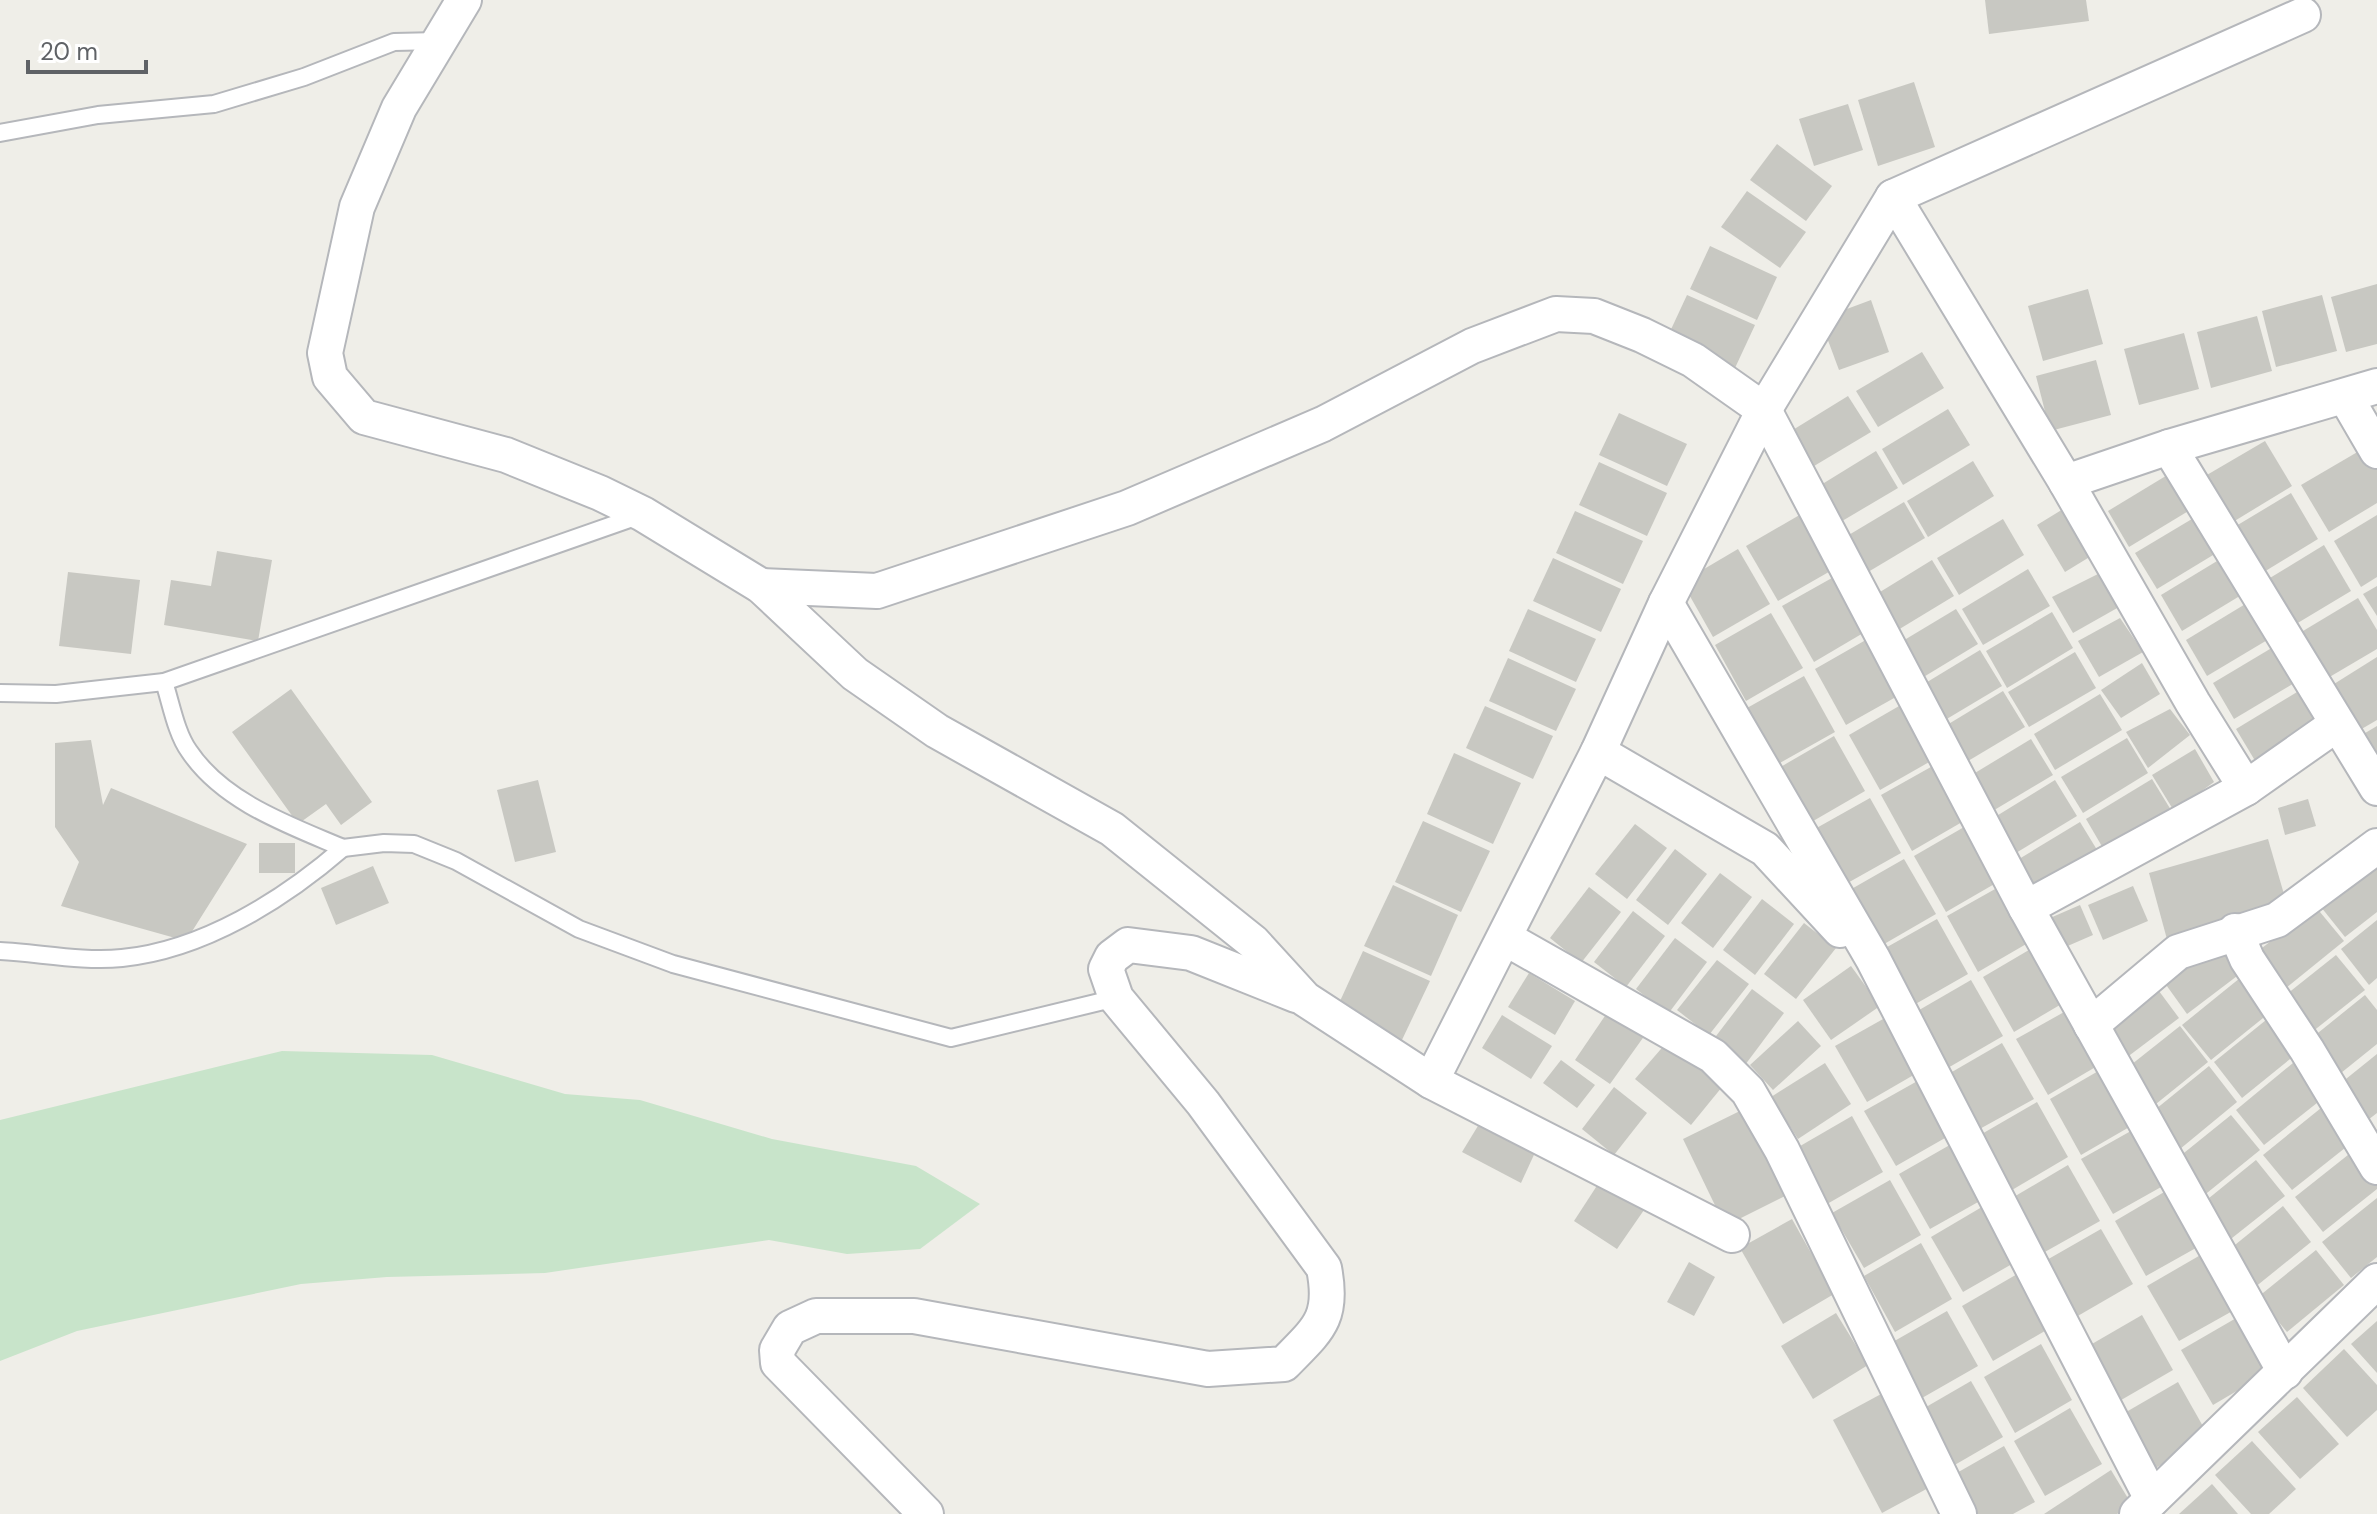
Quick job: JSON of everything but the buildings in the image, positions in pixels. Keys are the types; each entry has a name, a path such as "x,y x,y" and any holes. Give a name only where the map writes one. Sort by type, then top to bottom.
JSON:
{"street":[{"path":"464,0 399,108 357,207 325,353 330,377 364,417 506,455 643,514 761,586 855,674 914,715 1112,829 1253,942 1305,999"},
{"path":"1431,1081 1598,752 1666,603 1764,410 1893,197 2308,5"},
{"path":"1893,197 2066,482 2185,691 2246,788"},
{"path":"761,586 877,591 1127,508 1323,424 1472,346 1556,314 1594,316 1693,360 1764,410 2026,908 2285,1372"},
{"path":"2066,482 2169,447 2361,391 2377,451"},
{"path":"2169,447 2377,788"},
{"path":"1666,603 1873,959 2144,1507 2377,1281"},
{"path":"2026,908 2246,788 2337,724"},
{"path":"1598,752 1765,849 1854,945 1873,959"},
{"path":"2091,1025 2178,952 2235,931 2277,920 2377,846"},
{"path":"2235,931 2247,959 2307,1050 2363,1149 2377,1167"},
{"path":"1505,938 1713,1056 1748,1091 1782,1150 1959,1514"},
{"path":"926,1514 778,1363 777,1350 790,1328 816,1316 914,1316 1225,1371 1284,1364 1323,1324 1330,1297 1324,1268 1203,1103 1116,998 1106,969 1112,957 1128,945 1191,953 1305,999 1431,1081 1732,1235"}],"lane":[{"path":"0,133 98,115 214,104 304,77 394,42 439,41"},
{"path":"0,693 56,694 164,682 643,514"},
{"path":"164,682 188,750 222,786 275,819 343,848 384,843 414,844 456,861 579,929 673,964 951,1038 1116,998"},
{"path":"0,951 121,959 180,946 259,909 303,882 343,848"}],"green space":[{"path":"282,1051 432,1055 565,1094 640,1100 772,1139 916,1166 980,1204 920,1249 847,1254 769,1240 545,1273 387,1277 301,1284 77,1331 0,1361 0,1120"}]}
